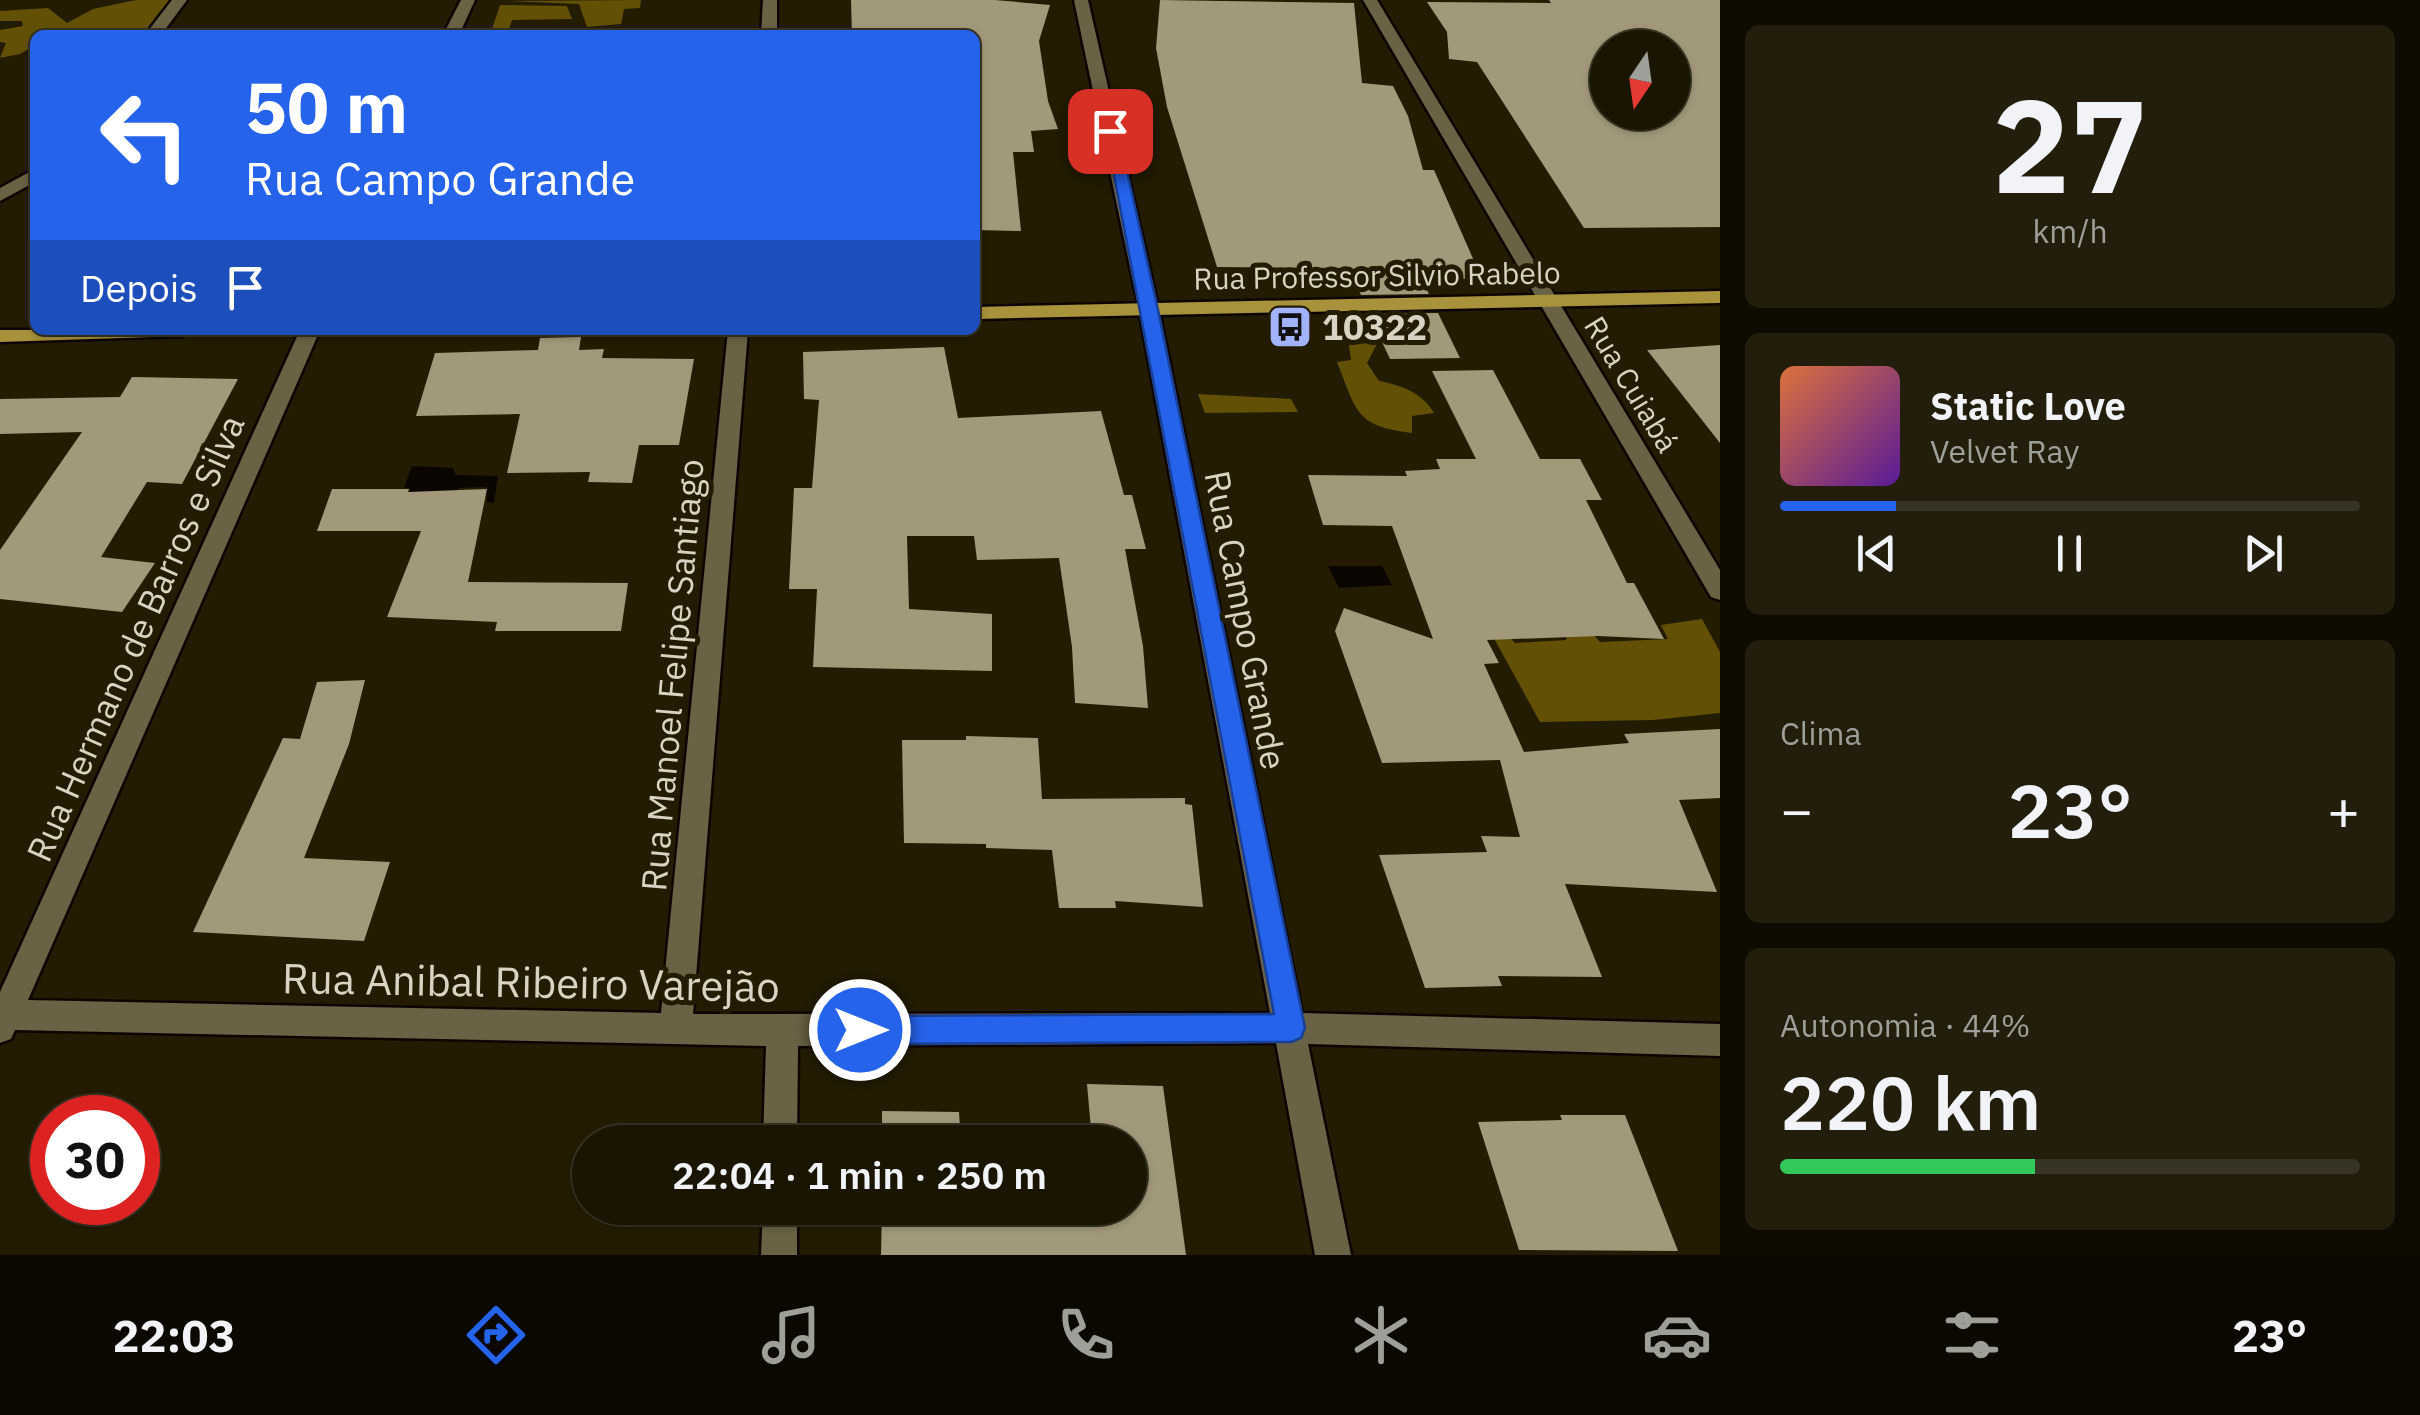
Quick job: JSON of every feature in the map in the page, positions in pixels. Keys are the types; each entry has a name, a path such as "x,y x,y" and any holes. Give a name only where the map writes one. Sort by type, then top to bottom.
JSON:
{"main road":[{"name":"Rua Professor Silvio Rabelo","path":"980,313 1720,297"},
{"path":"0,336 30,335"}],"street":[{"path":"156,30 180,0"},
{"path":"454,30 468,0"},
{"path":"769,30 770,0"},
{"name":"Rua Campo Grande","path":"1081,0 1149,310 1333,1255"},
{"name":"Rua Cuiabá","path":"1370,0 1720,591"},
{"path":"0,196 30,177"},
{"name":"Rua Hermano de Barros e Silva","path":"2,1020 308,335"},
{"name":"Rua Manoel Felipe Santiago","path":"676,1026 738,335"},
{"name":"Rua Anibal Ribeiro Varejão","path":"2,1020 782,1030 1291,1028 1720,1040"},
{"path":"780,1125 782,1030"},
{"path":"779,1255 780,1225"}],"shaded area":[{"path":"136,0 172,0 148,30 30,30 30,48 0,58 6,43 0,42 0,30 23,26 22,21 0,21 0,11 48,8 67,23 93,9"},
{"path":"641,0 640,8 624,9 621,24 587,27 579,4 506,1"},
{"path":"500,5 567,6 572,19 512,20 509,30 492,30"},
{"path":"1378,342 1367,363 1379,381 1411,391 1434,413 1412,416 1412,433 1368,421 1354,405 1337,362 1351,360 1349,345"},
{"path":"1198,394 1291,399 1298,412 1205,413"},
{"path":"412,466 453,468 456,475 498,476 494,503 487,502 486,487 458,488 455,503 408,501 410,488 404,488"},
{"path":"1328,566 1382,566 1392,585 1339,588"},
{"path":"1702,619 1720,652 1720,713 1653,720 1540,722 1491,633 1507,635 1515,643 1566,640 1568,627 1588,628 1600,642 1668,639 1661,625"}],"building":[{"path":"851,0 995,0 1050,5 1039,41 1048,101 1058,129 1031,131 1034,152 1013,152 1021,231 980,230 980,30 852,30"},
{"path":"1160,0 1354,3 1362,83 1393,86 1408,116 1423,170 1434,170 1482,279 1421,278 1429,294 1361,295 1348,268 1217,267 1167,107 1156,48"},
{"path":"1720,0 1720,227 1584,228 1477,62 1449,59 1447,32 1427,2"},
{"path":"1438,313 1460,358 1390,359 1369,314"},
{"path":"581,337 579,350 604,349 602,358 694,359 679,445 639,445 632,483 588,482 590,472 507,473 520,414 416,416 435,353 538,350 540,338"},
{"path":"1720,345 1720,443 1647,350"},
{"path":"944,347 958,418 1101,411 1124,495 1132,495 1146,549 1125,549 1143,646 1148,708 1075,703 1072,647 1059,558 977,560 974,536 907,536 909,609 992,614 992,671 813,667 817,589 789,589 794,488 812,488 819,400 804,399 803,352"},
{"path":"1493,370 1540,459 1580,459 1602,500 1586,500 1627,583 1634,583 1664,639 1598,636 1487,640 1499,663 1484,664 1524,752 1629,743 1624,734 1720,729 1720,798 1679,800 1717,892 1565,884 1602,977 1498,976 1502,986 1425,988 1379,855 1487,852 1481,836 1520,837 1500,760 1382,763 1335,631 1344,608 1433,639 1392,526 1323,525 1308,475 1407,476 1405,471 1440,469 1436,459 1476,459 1432,371"},
{"path":"132,377 238,379 182,484 147,482 101,557 155,563 122,612 0,599 0,550 82,432 0,434 0,399 120,397"},
{"path":"332,489 487,489 468,582 628,583 621,631 495,631 497,622 387,617 421,531 317,531"},
{"path":"365,680 349,744 304,858 390,862 364,941 193,932 283,738 300,739 317,682"},
{"path":"966,736 1038,738 1042,799 1185,798 1185,804 1192,805 1203,907 1115,901 1116,908 1059,908 1052,850 904,843 902,740 966,740"},
{"path":"1087,1084 1163,1086 1186,1255 881,1255 882,1225 1147,1225 1147,1125 1091,1125"},
{"path":"882,1111 959,1112 960,1125 882,1125"},
{"path":"1560,1115 1625,1115 1678,1251 1519,1250 1478,1122 1562,1120"}],"place":[{"name":"10322","path":"1290,327"}],"route":[{"path":"860,1030 1291,1028 1110,131"}]}
